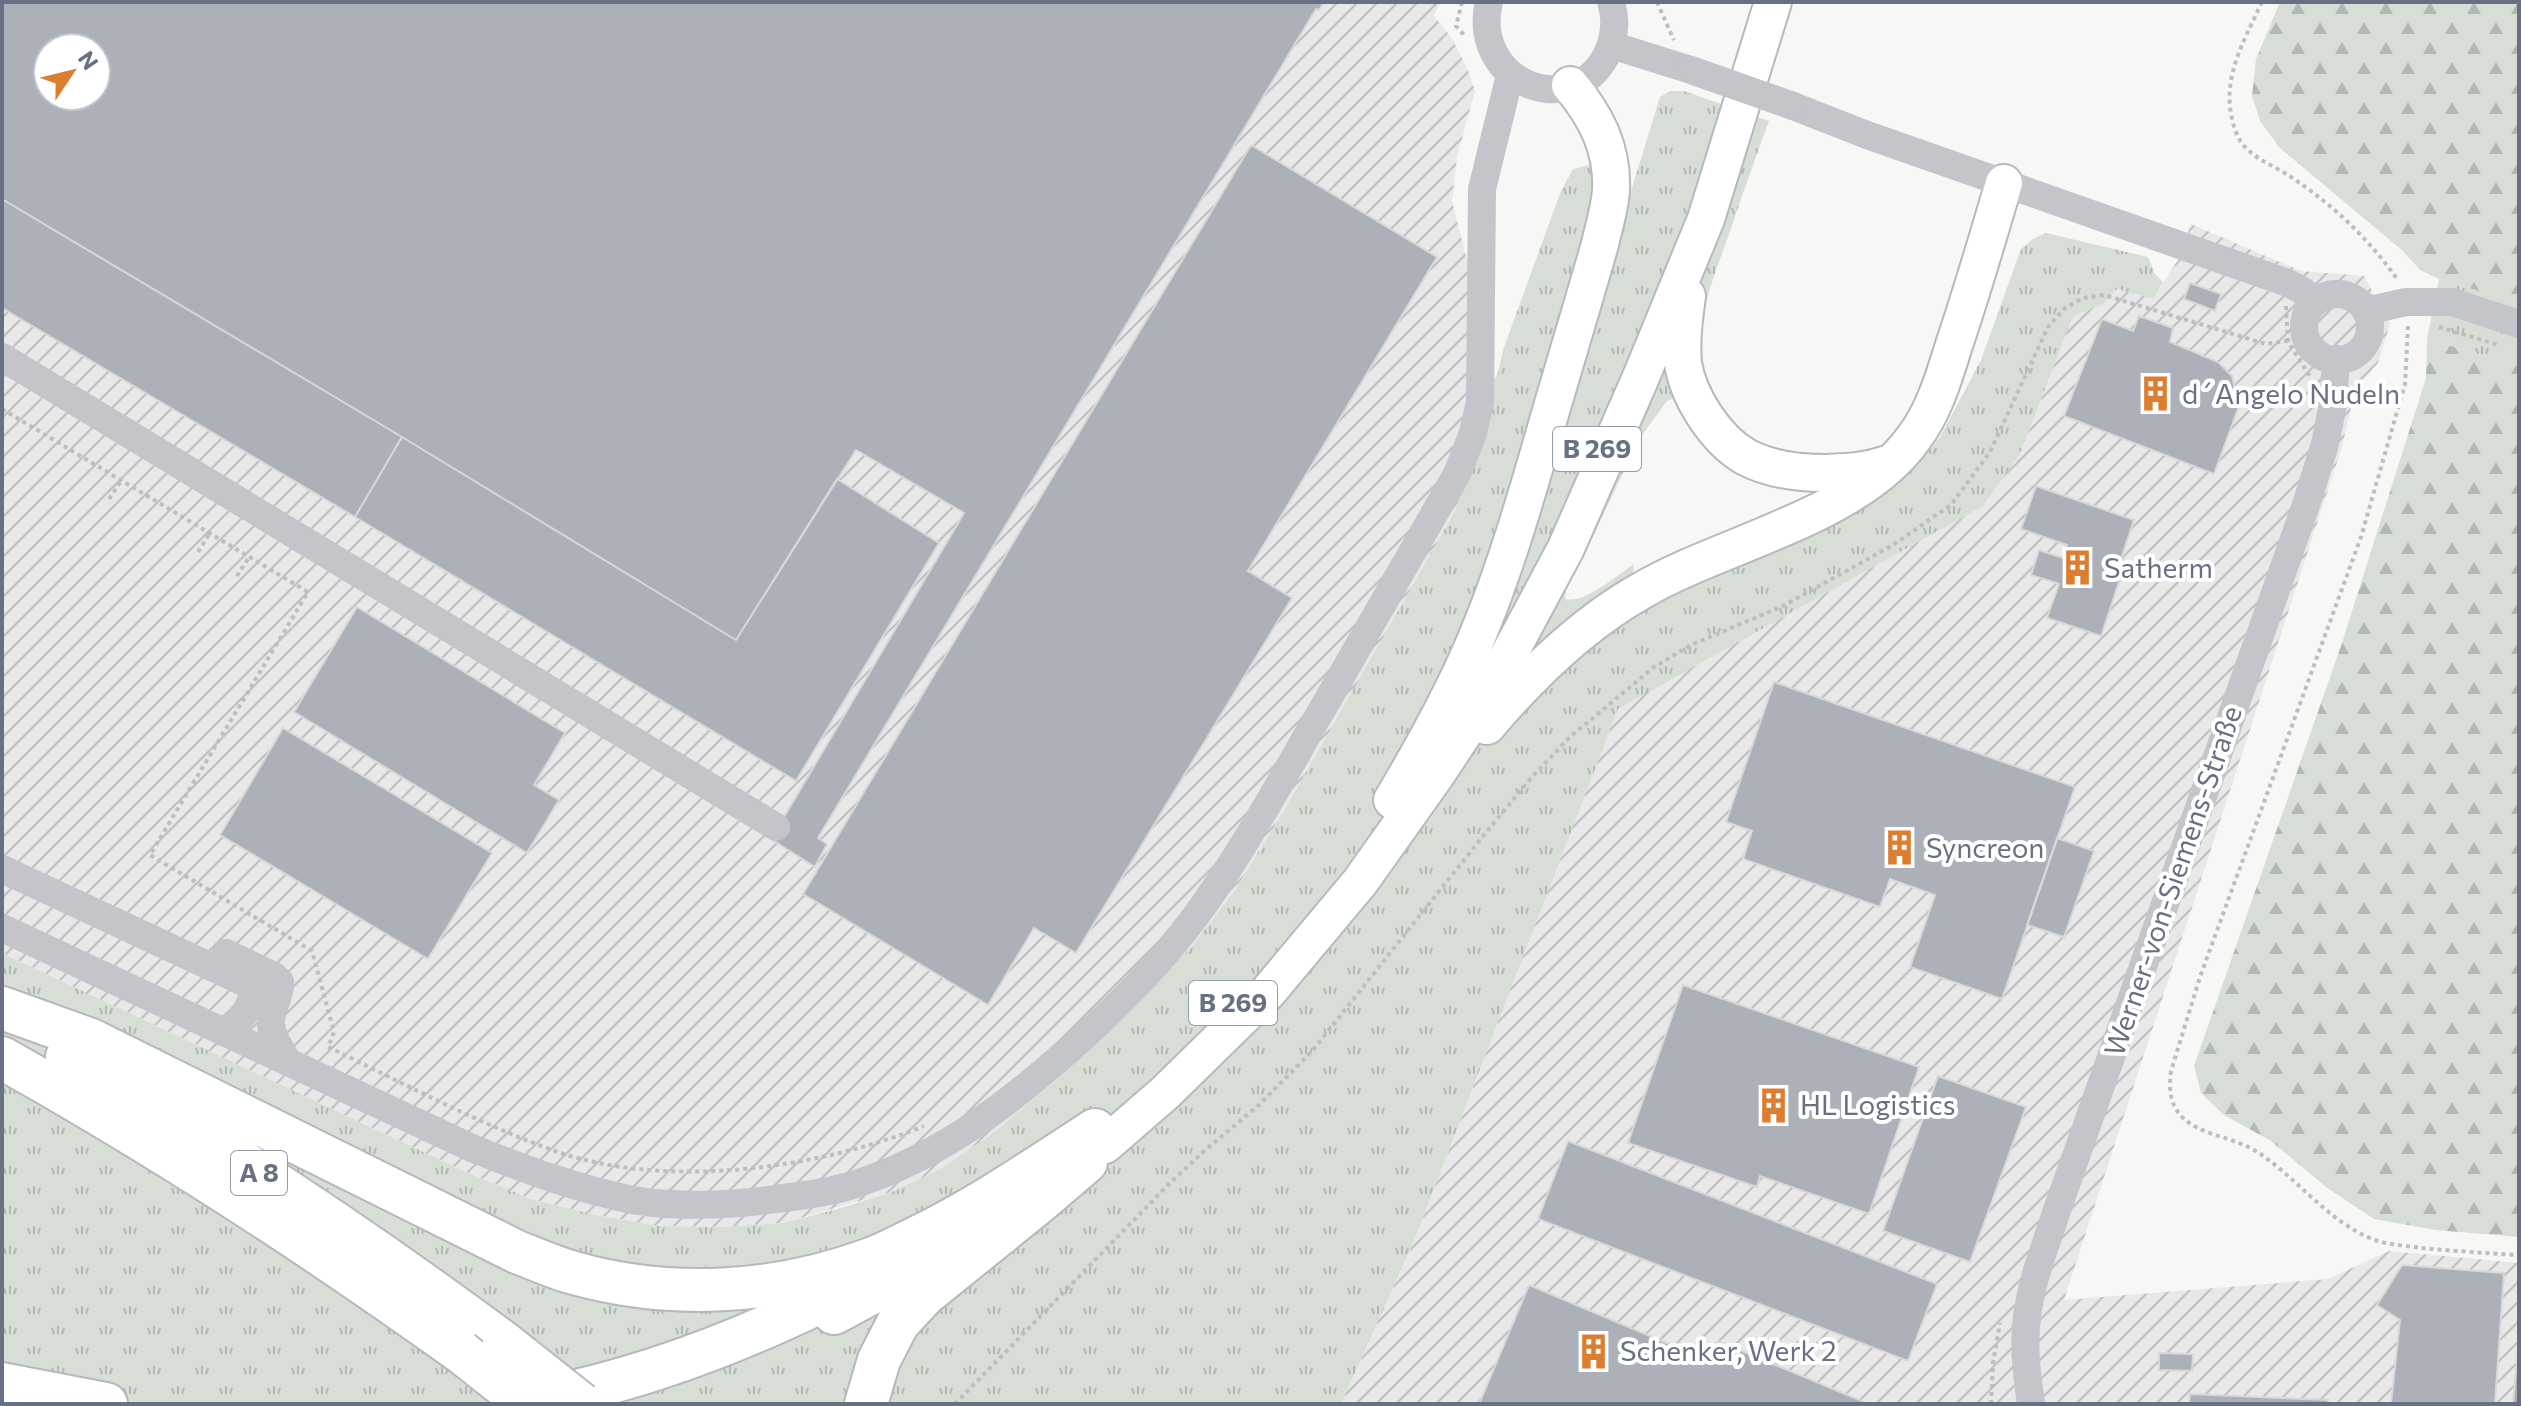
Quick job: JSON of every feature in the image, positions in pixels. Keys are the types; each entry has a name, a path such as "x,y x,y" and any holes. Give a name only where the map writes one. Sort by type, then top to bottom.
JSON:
{"highway":[{"path":"2,1008 91,1040 517,1252 573,1273 628,1284 692,1291 758,1287 816,1277 871,1260 1100,1138"},
{"name":"A 8","path":"2,1021 217,1145 352,1234 504,1343 581,1404"},
{"name":"A 8","path":"2,1058 196,1173 353,1274 527,1404"},
{"path":"515,1404 574,1393 685,1359 819,1303 932,1244 1100,1138"},
{"path":"589,1404 690,1374 826,1317 889,1285 993,1226 1100,1138"},
{"path":"866,1404 879,1360 898,1323 924,1295 1038,1203 1100,1138"},
{"path":"2,1384 106,1404"},
{"path":"2,1400 21,1404"}],"main road":[{"path":"1770,2 1688,291 1682,332 1684,366 1694,396 1708,419 1726,441 1747,457 1801,473 1848,473 1897,460"},
{"name":"B 269","path":"1100,1138 1257,980 1357,871 1470,695 1529,588 1590,464 1693,215 1770,2"},
{"path":"1357,871 1417,759 1481,627 1508,549 1592,271 1611,191 1609,161 1601,131 1589,107 1570,85"},
{"path":"1357,871 1538,669 1573,639 1640,591 1684,568 1833,504 1871,481 1897,460 1915,438 1929,413 1945,374 2004,183"},
{"path":"1357,871 1436,775 1481,707 1528,621 1602,470 1706,219"}],"street":[{"path":"1488,2 1485,18 1488,42 1499,63 1510,75 1524,83 1555,88 1588,76 1602,63 1615,28 1611,2"},
{"path":"1611,45 1684,59 1867,135 2288,283 2316,302"},
{"path":"2,928 474,1149 552,1179 631,1200 745,1204 847,1187 939,1148 1020,1092 1113,1011 1146,976 1207,899 1264,811 1457,474 1473,433 1480,402 1482,189 1510,75"},
{"path":"2326,296 2354,298 2366,311 2370,332 2363,347 2351,356 2336,359 2318,353 2306,338 2305,321 2309,310 2326,296"},
{"path":"2366,311 2406,302 2452,302 2512,336"},
{"path":"2,357 776,827"},
{"name":"Werner-von-Siemens-Straße","path":"2031,1404 2026,1319 2031,1294 2057,1210 2306,505 2325,444 2333,404 2336,359"},
{"path":"2,869 246,983 253,991 250,1005 237,1022 223,1032"},
{"path":"89,888 278,978 281,988 271,1019 272,1028 288,1062"}],"path":[{"path":"1462,2 1456,26 1469,46"},
{"path":"1657,2 1684,59"},
{"path":"2262,2 2233,65 2229,92 2232,118 2241,142 2255,156 2292,178 2353,226 2398,281 2406,302 2408,326 2405,384 2361,537 2200,977 2171,1071 2171,1102 2196,1127 2234,1140 2265,1157 2343,1222 2379,1241 2519,1255"},
{"path":"955,1404 1169,1184 1259,1105 1313,1050 1475,846 1531,778 1569,738 1642,677 1691,645 1783,606 1893,545 1951,505 1990,452 2048,327 2065,308 2083,298 2104,295 2266,344 2306,338"},
{"path":"2431,327 2512,336"},
{"path":"3,411 308,592 150,855 312,951 334,1032 328,1047 500,1128 556,1151 607,1164 708,1171 761,1167 846,1150 898,1136 933,1122"},
{"path":"109,499 121,480"},
{"path":"198,552 210,533"},
{"path":"237,576 249,557"}],"shaded area":[{"path":"2,2 1440,2 1434,16 1451,37 1475,91 1457,157 1452,201 1491,354 1472,465 1456,509 1288,804 1235,890 1189,950 1058,1079 989,1136 940,1169 894,1191 783,1223 718,1227 659,1226 595,1215 531,1199 468,1173 2,953"},
{"path":"2191,224 2301,271 2364,276 2390,324 2378,363 2355,390 2342,447 2064,1300 2328,1279 2389,1251 2519,1263 2519,1404 1341,1404 1414,1241 1618,708 1983,506 2020,454 2073,315 2104,304 2117,289 2153,298 2178,260"}],"green space":[{"path":"2280,2 2519,2 2519,303 2439,279 2420,270 2403,251 2280,148 2260,121 2252,96 2256,59"},
{"path":"1670,91 1684,91 1769,121 1711,285 1701,331 1705,377 1715,400 1733,425 1756,440 1741,470 1675,398 1667,401 1639,439 1566,586 1565,599 1591,593 1634,564 1630,615 1691,582 1879,492 1917,466 1940,437 1981,360 2021,249 2033,239 2046,233 2148,257 2155,274 2163,282 2153,299 2117,289 2104,304 2073,316 2020,454 1983,506 1618,709 1414,1241 1341,1404 615,1404 533,1339 435,1357 493,1404 2,1404 2,953 468,1173 531,1199 595,1215 659,1226 719,1227 783,1223 894,1191 940,1169 989,1136 1058,1079 1124,1017 1189,950 1235,890 1288,804 1456,509 1472,465 1488,389 1498,373 1503,350 1561,191 1573,169 1589,165 1594,173 1590,214 1626,207 1660,97"},
{"path":"2439,279 2519,303 2519,366 2427,339"},
{"path":"2427,339 2519,366 2519,1237 2436,1230 2374,1219 2326,1187 2271,1141 2224,1115 2201,1093 2194,1066 2341,646 2426,378"}],"building":[{"path":"2,2 1324,2 1319,10 1316,9 818,838 827,844 815,867 771,839 964,513 856,450 736,640 2,199"},
{"path":"1251,145 1437,257 1248,571 1292,598 1076,953 1034,928 988,1005 803,894"},
{"path":"2,199 402,437 355,517 2,308"},
{"path":"2190,283 2221,294 2215,311 2184,299"},
{"name":"d´Angelo Nudeln","path":"2139,316 2173,328 2170,342 2218,362 2232,376 2236,393 2243,395 2214,474 2064,416 2102,319 2133,331"},
{"path":"402,437 736,640 837,479 939,543 796,781 355,517"},
{"name":"Satherm","path":"2036,486 2134,520 2121,559 2126,561 2101,636 2047,618 2059,584 2031,575 2039,550 2063,558 2067,545 2021,529"},
{"path":"357,607 565,733 534,785 559,800 527,853 294,712"},
{"name":"Syncreon","path":"1774,682 2075,787 2002,999 1910,967 1935,895 1890,879 1880,907 1743,859 1752,831 1726,822"},
{"path":"283,728 492,853 428,959 220,835"},
{"path":"2057,838 2094,851 2064,937 2027,925"},
{"name":"HL Logistics","path":"1683,985 1919,1067 1869,1214 1760,1176 1757,1187 1628,1143"},
{"path":"1938,1076 2026,1107 1970,1262 1883,1231"},
{"path":"1568,1141 1937,1284 1908,1361 1538,1219"},
{"path":"2402,1265 2504,1273 2495,1404 2391,1404 2400,1320 2377,1305"},
{"name":"Schenker, Werk 2","path":"1529,1285 1709,1361 1718,1341 1869,1404 1479,1404"},
{"path":"2519,1336 2519,1404 2513,1404"},
{"path":"2159,1353 2193,1354 2192,1371 2159,1370"},
{"path":"2190,1394 2328,1400 2328,1404 2189,1404"}],"place":[{"name":"d´Angelo Nudeln","path":"2156,394"},
{"name":"Satherm","path":"2078,568"},
{"name":"Syncreon","path":"1900,848"},
{"name":"HL Logistics","path":"1774,1105"},
{"name":"Schenker, Werk 2","path":"1594,1351"}]}
